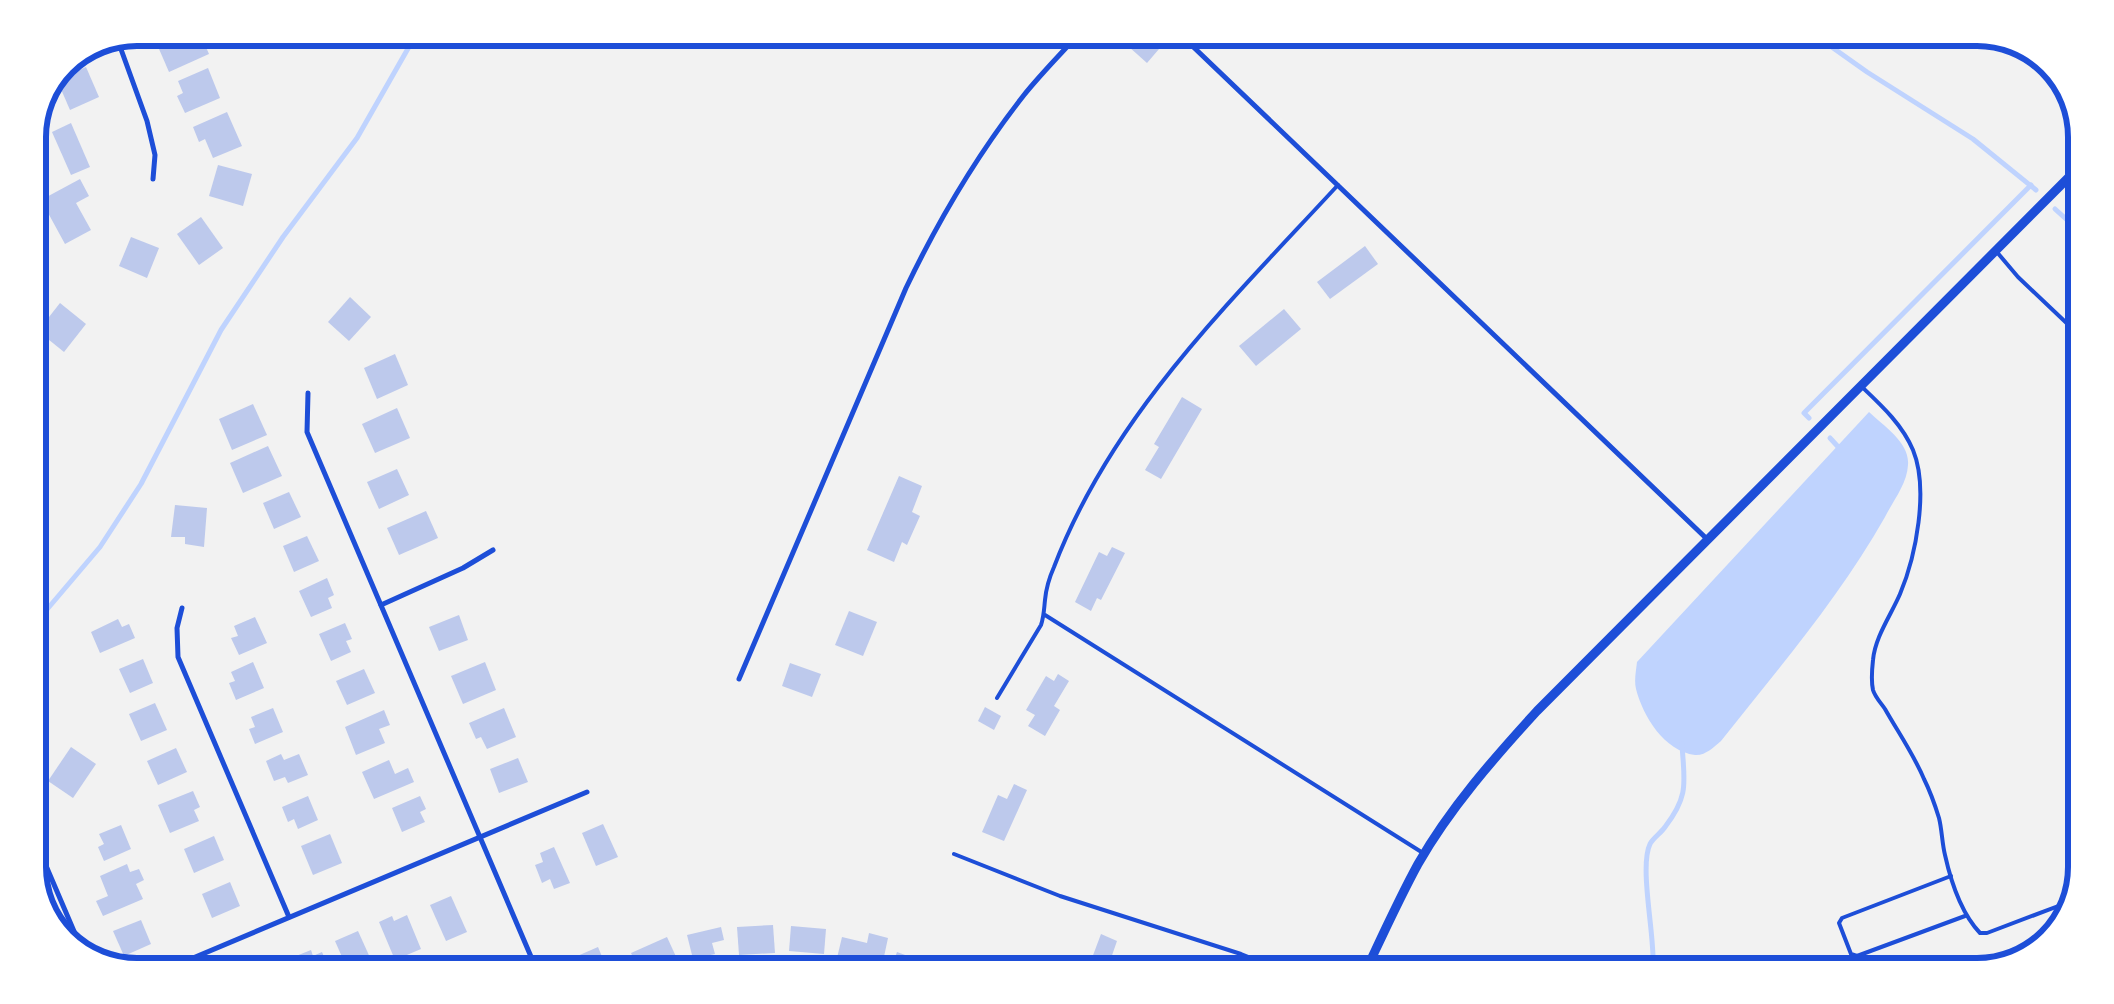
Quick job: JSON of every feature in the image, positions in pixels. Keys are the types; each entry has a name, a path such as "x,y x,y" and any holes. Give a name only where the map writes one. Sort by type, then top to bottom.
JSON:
{"street":[{"path":"739,679 906,288 929,240 983,150 1025,94 1068,46"},
{"path":"1192,46 1708,540"},
{"path":"121,48 147,121 155,155 153,179"},
{"path":"1372,958 1390,918 1425,854 1458,804 1496,756 1537,711 2068,178"},
{"path":"308,393 307,432 532,958"},
{"path":"381,605 463,568 493,550"},
{"path":"182,608 177,628 178,657 288,916"},
{"path":"192,958 288,916 480,838 587,792"},
{"path":"46,866 74,932"}],"lane":[{"path":"997,698 1041,625 1045,615 1045,598 1054,567 1084,502 1117,443 1174,364 1338,185"},
{"path":"1996,251 2018,277 2068,324"},
{"path":"1861,386 1889,413 1903,431 1913,450 1918,482 1920,516 1916,547 1908,574 1896,605 1876,645 1873,660 1874,692 1924,778 1939,818 1945,856 1965,916 1980,933 1987,933 2058,906"},
{"path":"1045,615 1425,854"},
{"path":"954,854 1060,896 1251,958"},
{"path":"1951,876 1842,918 1839,923 1851,954 1857,956 1965,916"}],"water":[{"path":"1869,412 1895,436 1905,449 1908,457 1905,479 1885,517 1828,604 1721,741 1709,751 1699,755 1684,752 1674,747 1656,731 1639,699 1635,686 1637,662"}],"building":[{"path":"158,46 206,46 209,54 169,72"},
{"path":"1128,46 1156,46 1159,49 1147,63"},
{"path":"86,67 99,97 70,110 61,89 73,73"},
{"path":"208,68 220,98 185,113 177,96 183,93 178,81"},
{"path":"227,112 242,146 213,158 205,139 199,142 193,127"},
{"path":"71,123 90,167 71,175 52,132"},
{"path":"218,165 252,174 243,206 209,196"},
{"path":"80,179 89,196 76,203 91,230 65,244 46,209 46,197"},
{"path":"201,217 223,248 199,265 177,234"},
{"path":"131,237 159,248 147,278 119,266"},
{"path":"1365,246 1378,264 1330,299 1317,282"},
{"path":"350,297 371,317 349,341 328,322"},
{"path":"60,303 86,324 64,352 46,337 46,321"},
{"path":"1284,309 1301,329 1256,366 1239,346"},
{"path":"395,354 408,385 377,399 364,368"},
{"path":"1182,397 1202,409 1161,479 1145,470 1159,447 1154,444"},
{"path":"253,404 267,435 232,450 219,419"},
{"path":"397,408 410,438 375,453 362,424"},
{"path":"268,446 282,476 243,493 230,463"},
{"path":"397,469 409,495 379,509 367,482"},
{"path":"899,476 922,486 912,512 920,516 907,545 902,542 894,562 867,550"},
{"path":"289,492 301,517 274,529 263,503"},
{"path":"175,505 207,508 204,547 185,544 185,537 171,537"},
{"path":"426,511 438,538 399,555 387,528"},
{"path":"307,536 319,561 294,572 283,546"},
{"path":"1112,547 1125,553 1101,600 1097,598 1091,611 1075,602 1099,552 1107,556"},
{"path":"327,578 334,595 328,598 332,608 311,617 299,591"},
{"path":"849,611 877,622 863,656 835,645"},
{"path":"459,615 468,640 439,651 429,627"},
{"path":"255,617 267,643 239,655 231,638 238,636 234,626"},
{"path":"118,619 122,627 129,624 135,638 100,653 91,632"},
{"path":"345,623 352,639 346,641 351,652 331,661 319,634"},
{"path":"143,659 153,683 130,693 119,669"},
{"path":"253,662 264,688 236,700 229,683 235,681 231,672"},
{"path":"485,662 496,690 463,704 451,676"},
{"path":"790,663 821,674 812,697 782,686"},
{"path":"364,669 375,693 347,705 336,681"},
{"path":"1058,674 1069,681 1054,706 1060,710 1045,736 1028,726 1035,715 1026,710 1046,676 1054,681"},
{"path":"155,703 167,730 141,741 129,714"},
{"path":"985,707 1001,716 994,730 978,721"},
{"path":"273,708 283,732 255,744 249,729 255,727 251,717"},
{"path":"504,708 516,737 487,749 481,737 476,739 469,723"},
{"path":"384,710 390,725 379,729 385,743 356,755 345,727"},
{"path":"71,747 96,764 73,798 48,781"},
{"path":"176,748 187,772 158,785 147,761"},
{"path":"281,754 284,760 299,754 308,775 288,783 285,777 274,781 266,761"},
{"path":"518,758 528,782 499,793 490,769"},
{"path":"389,760 395,774 408,768 414,782 374,799 362,772"},
{"path":"1014,784 1027,790 1004,841 982,832 998,795 1007,799"},
{"path":"193,791 200,807 194,810 199,821 170,833 158,805"},
{"path":"308,796 318,820 298,829 294,819 288,822 282,807"},
{"path":"420,796 426,809 420,812 425,822 402,832 392,808"},
{"path":"603,824 618,857 596,866 582,833"},
{"path":"121,825 131,849 104,861 98,847 104,844 99,834"},
{"path":"330,834 342,863 313,875 301,846"},
{"path":"214,836 224,860 194,873 184,849"},
{"path":"554,847 570,883 554,889 550,879 542,883 535,865 543,862 540,853"},
{"path":"127,864 130,872 139,869 144,880 136,884 143,899 103,916 96,901 108,896 100,876"},
{"path":"230,882 240,906 212,918 202,894"},
{"path":"451,896 467,932 446,941 430,905"},
{"path":"407,915 421,949 400,958 394,958 379,922 392,916 394,921"},
{"path":"141,920 151,944 124,956 113,931"},
{"path":"773,925 775,953 739,955 737,927"},
{"path":"791,926 826,929 824,954 789,951"},
{"path":"721,927 724,940 712,943 715,954 693,958 687,935"},
{"path":"358,931 370,958 342,958 335,941"},
{"path":"869,933 888,938 884,958 837,958 842,937 867,943"},
{"path":"1101,934 1117,941 1111,958 1092,958"},
{"path":"667,937 677,958 633,958 631,953"},
{"path":"598,947 603,958 575,958"},
{"path":"311,950 313,956 322,952 325,958 297,958 296,956"},
{"path":"897,952 913,958 895,958"}],"waterway":[{"path":"46,611 100,547 141,484 221,330 283,237 357,138 409,46"},
{"path":"1830,46 1867,72 1973,139 2036,190"},
{"path":"1809,418 1804,413 2031,185"},
{"path":"2055,209 2068,221"},
{"path":"1830,438 1841,450"},
{"path":"1653,958 1646,869 1647,855 1650,844 1673,816 1682,796 1684,787 1682,744"}]}
